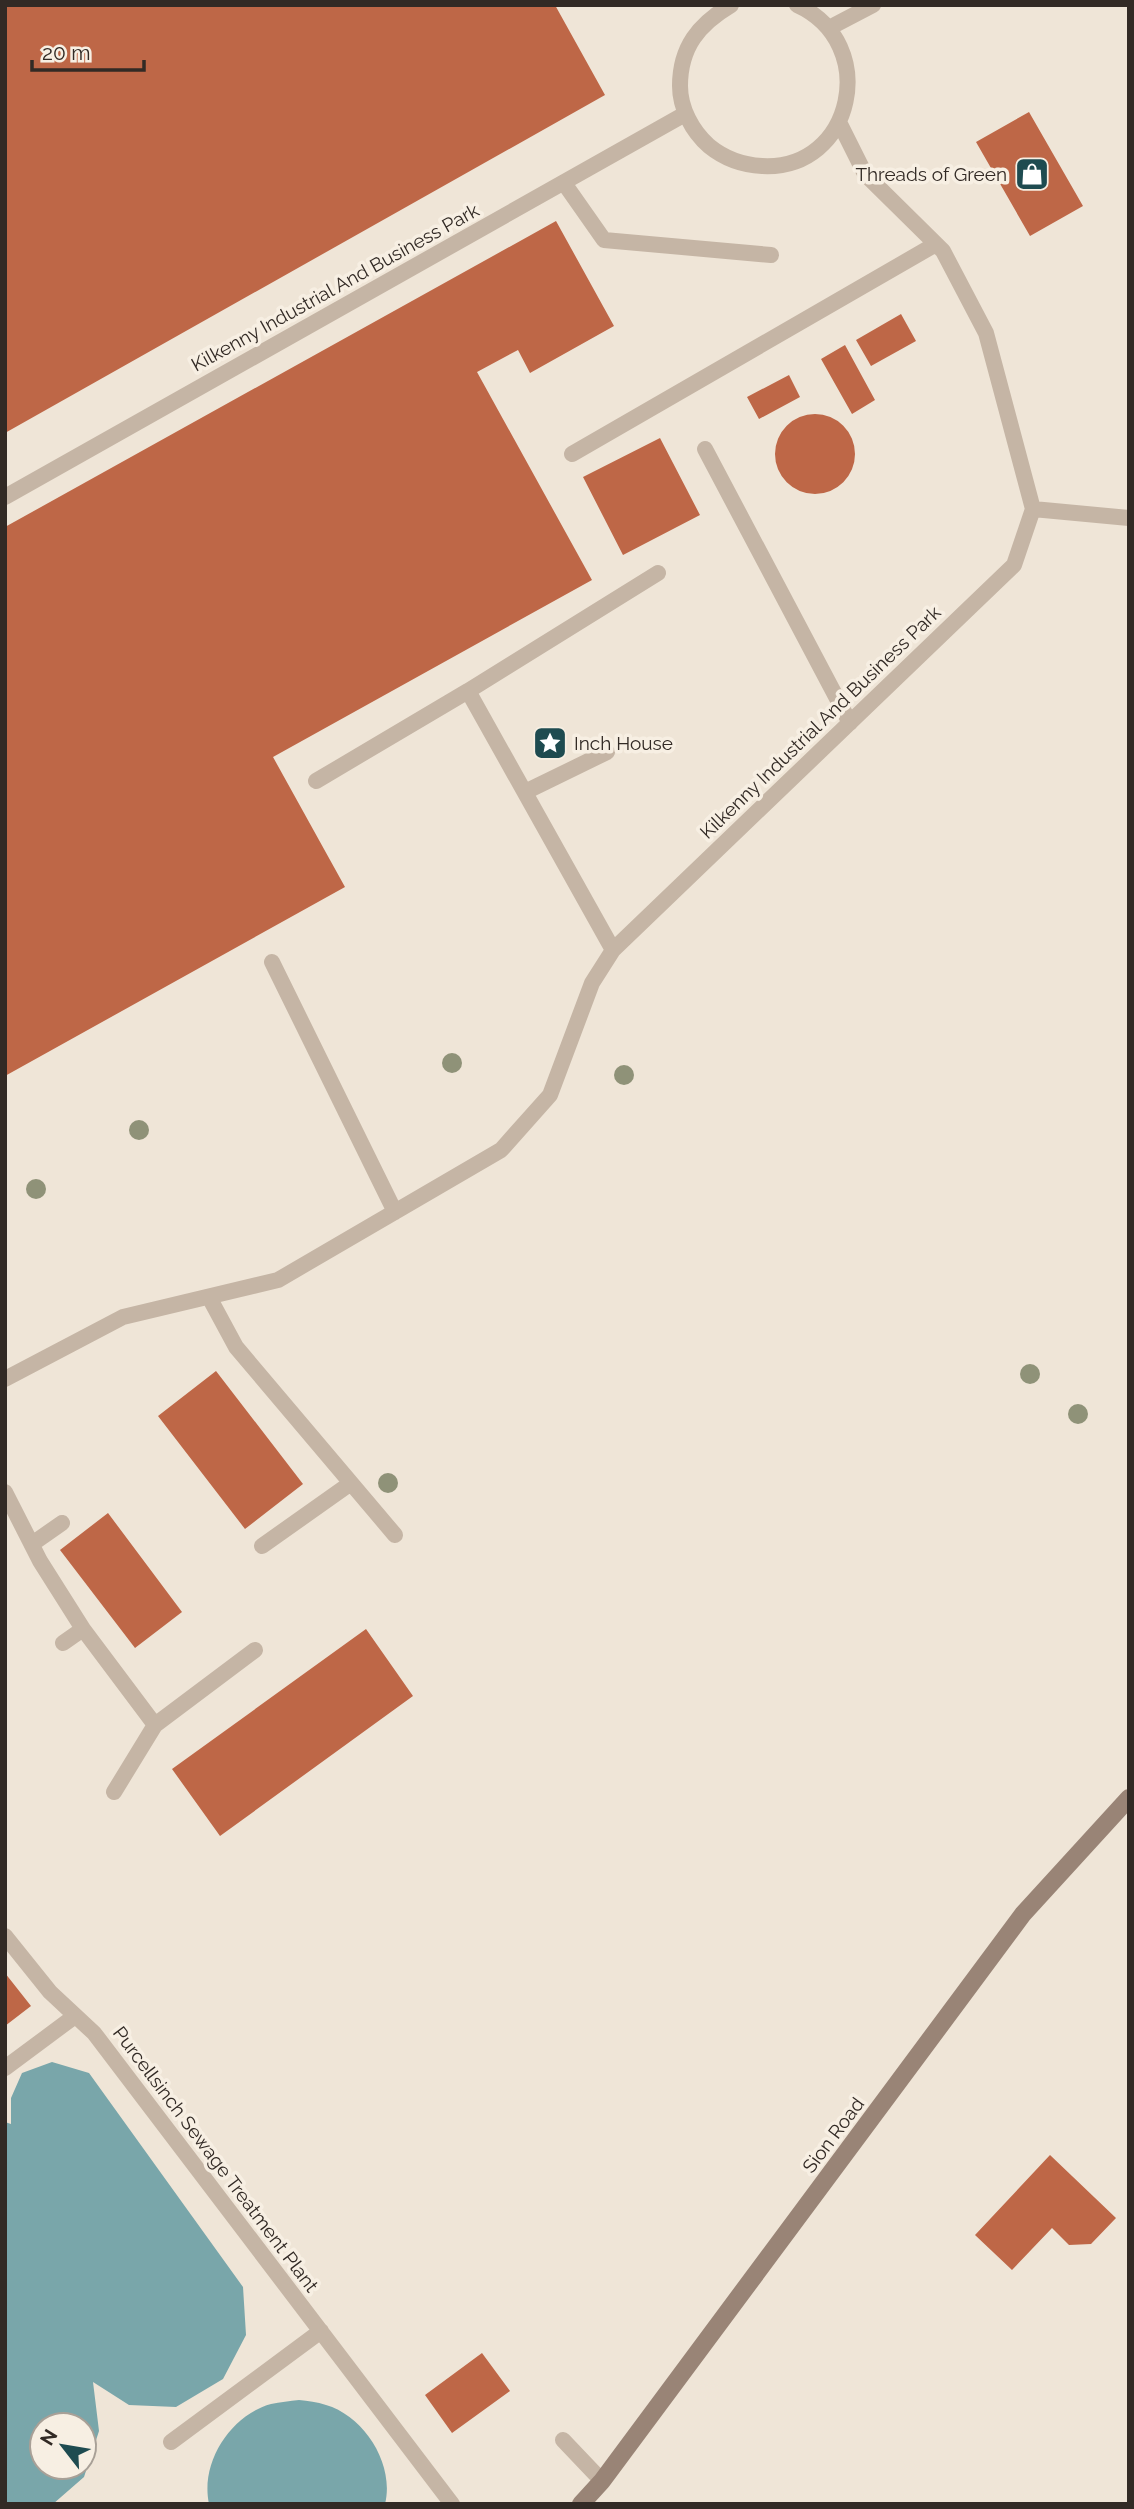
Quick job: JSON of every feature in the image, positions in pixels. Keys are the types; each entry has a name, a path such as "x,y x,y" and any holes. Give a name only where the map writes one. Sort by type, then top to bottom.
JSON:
{"street":[{"name":"Sion Road","path":"581,2504 602,2481 1023,1914 1129,1798"}],"lane":[{"path":"731,5 711,17 693,36 682,61 680,88 685,114 699,138 720,155 746,166 774,167 800,160 822,144 839,122 848,98 848,73 842,49 829,28 810,11 797,5"},
{"path":"829,28 873,5"},
{"name":"Kilkenny Industrial And Business Park","path":"5,496 685,114"},
{"path":"839,122 865,174 943,251 986,332 1033,509 1129,518"},
{"path":"564,183 604,240 771,255"},
{"path":"572,454 936,244"},
{"path":"705,449 850,723"},
{"name":"Kilkenny Industrial And Business Park","path":"5,1378 123,1317 278,1280 501,1150 550,1095 592,983 613,950 1014,565 1033,509"},
{"path":"316,781 468,691 657,573"},
{"path":"468,691 613,950"},
{"path":"525,792 607,752"},
{"path":"272,962 395,1212"},
{"path":"209,1297 236,1347 395,1535"},
{"path":"262,1546 351,1483"},
{"path":"5,1492 32,1544 83,1629 155,1725"},
{"path":"32,1544 62,1523"},
{"path":"63,1643 83,1629"},
{"path":"114,1793 155,1725 255,1650"},
{"name":"Purcellsinch Sewage Treatment Plant","path":"5,1936 50,1992 94,2033 452,2504"},
{"path":"5,2068 75,2016"},
{"path":"171,2442 321,2331"},
{"path":"563,2440 602,2481"}],"water":[{"path":"52,2062 89,2073 243,2287 246,2335 223,2379 176,2407 129,2405 93,2382 97,2411 28,2411 28,2481 79,2481 53,2504 5,2504 5,2122 11,2124 11,2098 22,2073"},
{"path":"299,2400 323,2404 340,2411 353,2419 364,2431 381,2458 387,2489 385,2504 209,2504 209,2472 214,2457 231,2429 256,2410 271,2404"}],"building":[{"path":"5,5 555,5 605,95 5,433"},
{"path":"1029,112 1083,206 1030,236 976,142"},
{"path":"556,221 614,326 530,373 518,350 477,372 592,580 273,757 345,887 5,1076 5,527"},
{"path":"901,314 916,341 871,366 856,340"},
{"path":"845,345 875,400 852,414 821,359"},
{"path":"789,375 800,397 759,419 747,397"},
{"path":"815,414 830,417 843,426 852,439 855,454 852,469 843,482 830,491 815,494 800,491 787,482 778,469 775,454 778,439 787,426 800,417"},
{"path":"660,438 700,515 623,555 583,477"},
{"path":"216,1371 303,1484 245,1529 158,1416"},
{"path":"108,1513 182,1612 135,1648 60,1550"},
{"path":"366,1629 413,1696 220,1836 172,1769"},
{"path":"5,1973 31,2006 5,2026"},
{"path":"1050,2155 1116,2218 1091,2244 1069,2245 1052,2228 1012,2270 975,2235"},
{"path":"482,2353 510,2391 452,2433 425,2395"}],"place":[{"name":"Threads of Green","path":"1032,174"},
{"name":"Inch House","path":"550,743"}]}
